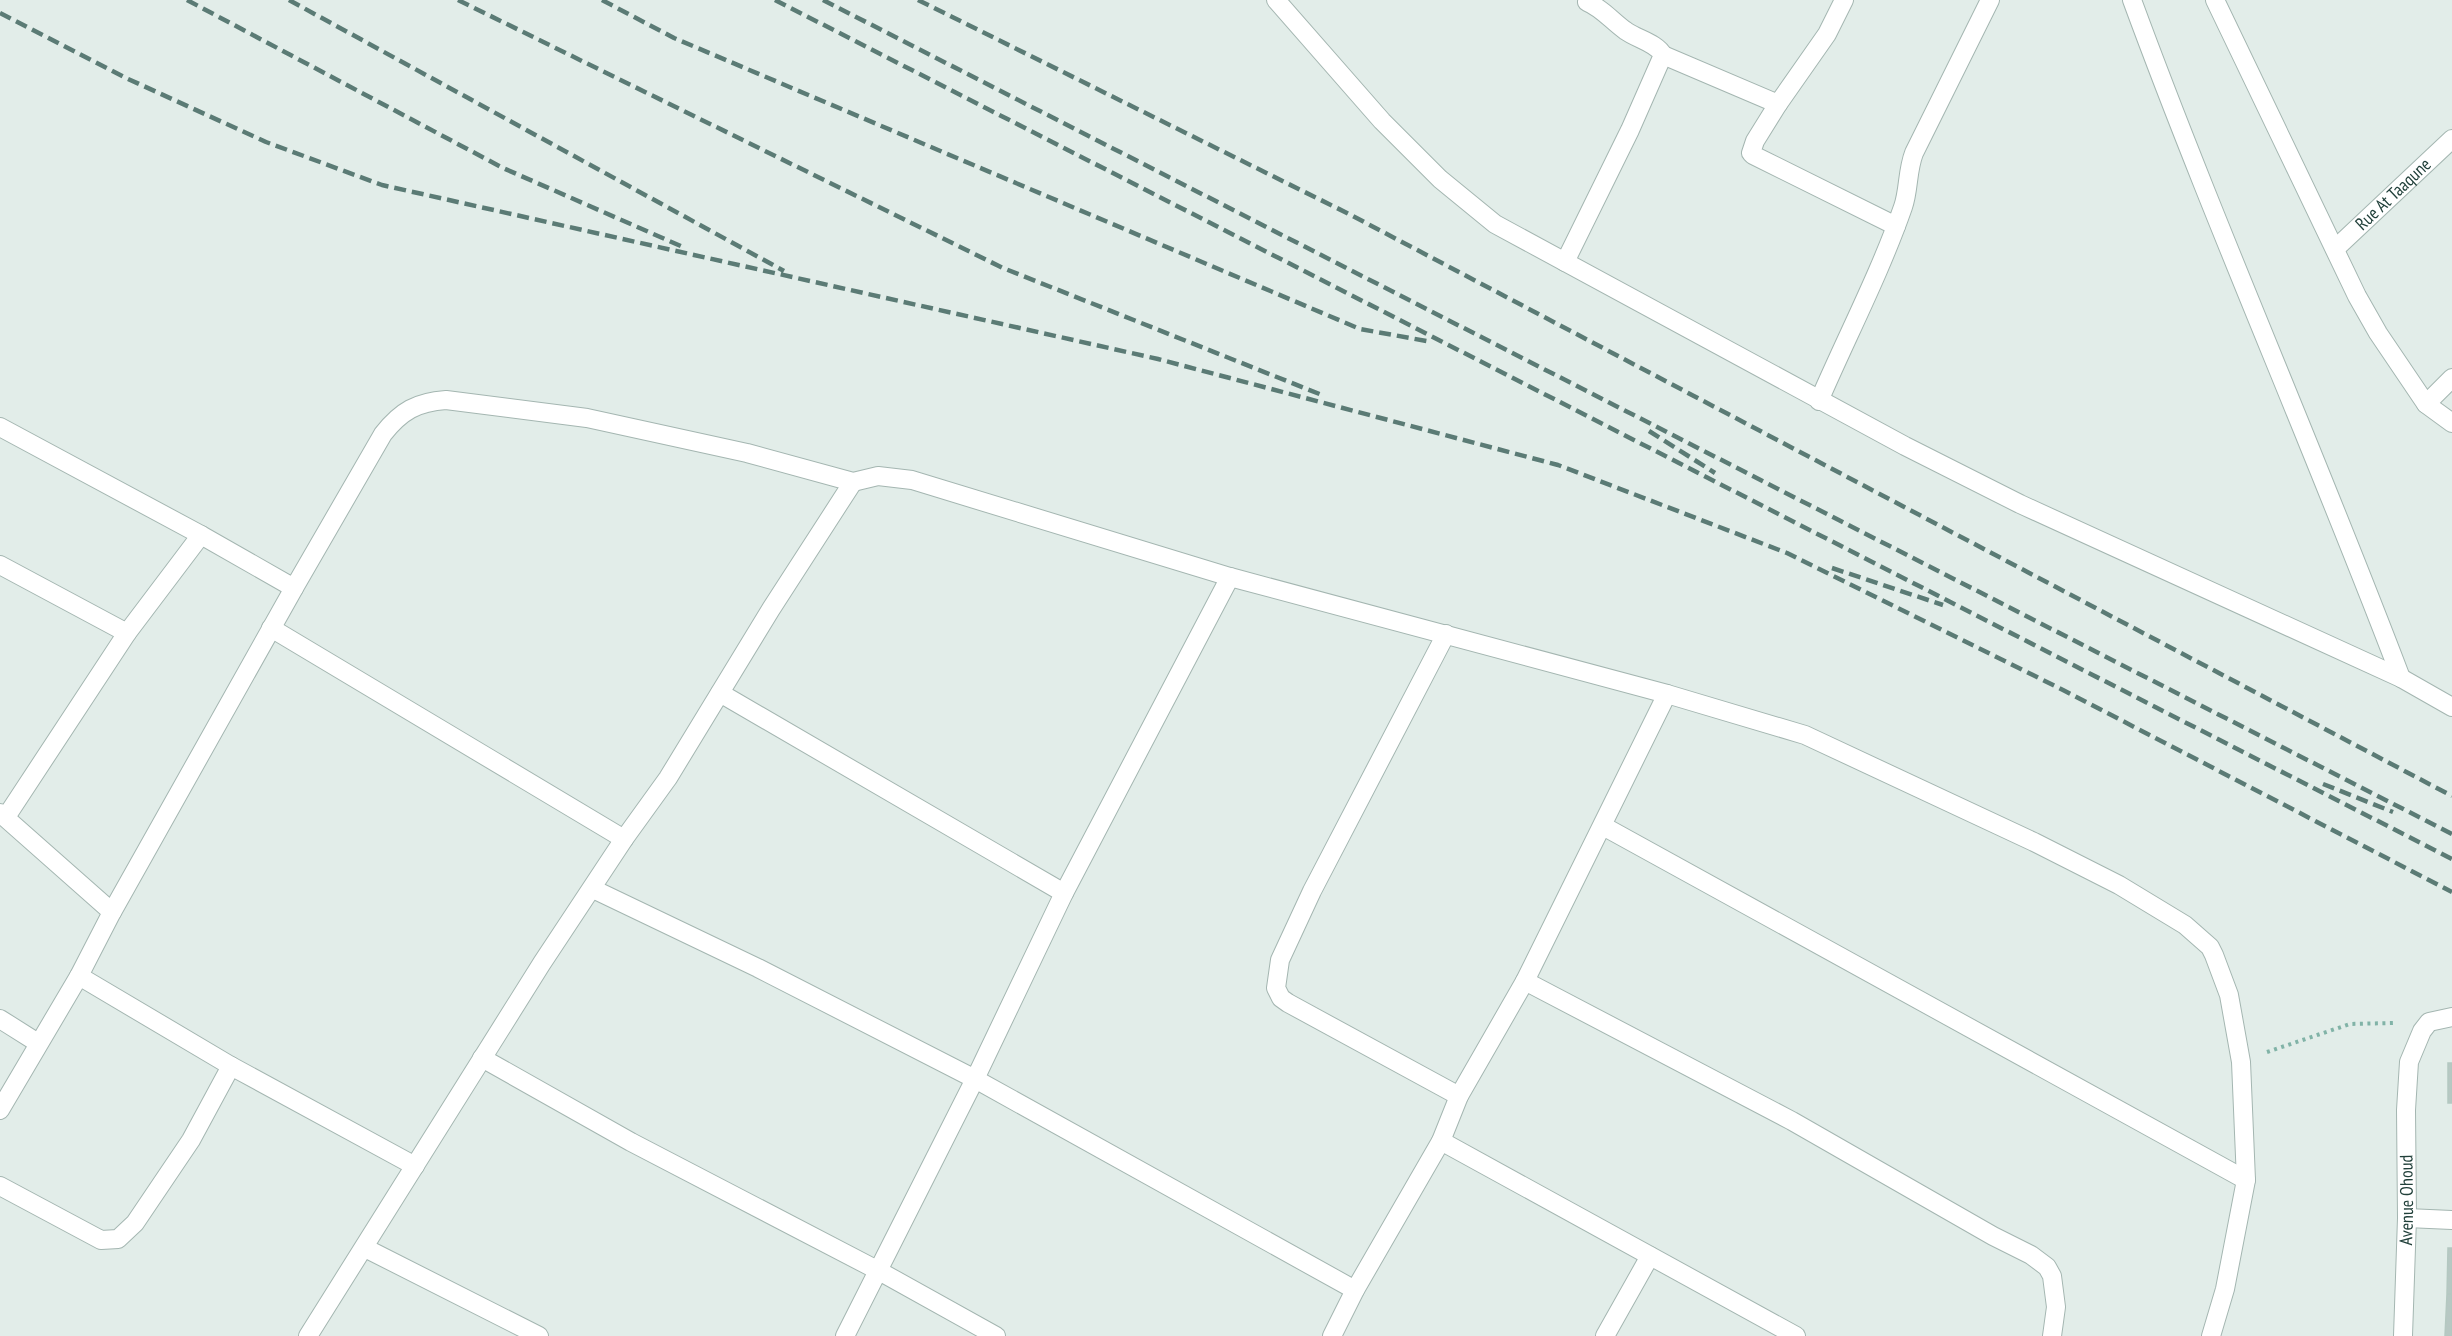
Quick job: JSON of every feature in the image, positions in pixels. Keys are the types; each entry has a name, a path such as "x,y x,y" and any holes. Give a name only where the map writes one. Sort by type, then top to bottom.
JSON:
{"street":[{"path":"1276,0 1382,121 1440,179 1495,224 1819,401 2020,504 2401,678 2452,707"},
{"path":"1844,0 1827,34 1778,104 1755,141 1751,153 1896,226"},
{"path":"1819,401 1896,226 1904,205 1909,168 1914,153 1990,0"},
{"path":"2132,0 2170,104 2349,539 2401,678"},
{"path":"2215,0 2378,333 2426,404 2452,423"},
{"path":"1586,1 1596,6 1627,32 1658,48 1663,55 1778,104"},
{"path":"1565,262 1630,130 1663,55"},
{"name":"Rue At Taaqune","path":"2335,249 2452,139"},
{"path":"2426,404 2452,378"},
{"path":"0,1110 79,976 111,912 383,434 397,416 432,401 446,400 587,418 747,453 853,482 878,476 912,480 1230,577 1743,715 1815,740 2034,842 2119,885 2185,925 2210,947 2229,995 2241,1062 2246,1180 2225,1289 2211,1336"},
{"path":"0,427 201,535 294,588"},
{"path":"308,1336 482,1058 624,839 668,778 771,609 853,482"},
{"path":"111,912 3,815 127,633 201,535"},
{"path":"0,565 127,633"},
{"path":"845,1336 975,1079 1064,893 1230,577"},
{"path":"271,628 624,839"},
{"path":"1446,634 1312,891 1280,960 1276,988 1281,998 1288,1003 1459,1096"},
{"path":"720,693 1064,893"},
{"path":"1332,1336 1355,1290 1441,1141 1459,1096 1525,981 1667,694"},
{"path":"1603,826 2246,1180"},
{"path":"593,889 758,968 975,1079 1355,1290"},
{"path":"79,976 231,1066 415,1166"},
{"path":"1525,981 1792,1121 1993,1236 2031,1255 2047,1267 2052,1276 2056,1307 2052,1336"},
{"path":"2429,1022 2452,1017"},
{"path":"0,1020 38,1043"},
{"name":"Avenue Ohoud","path":"2403,1336 2407,1218 2406,1110 2409,1062 2422,1031 2429,1022"},
{"path":"482,1058 631,1142 879,1271 996,1336"},
{"path":"0,1186 101,1240 118,1239 135,1223 191,1140 231,1066"},
{"path":"1441,1141 1796,1336"},
{"path":"2407,1218 2452,1220"},
{"path":"365,1248 539,1336"},
{"path":"1605,1336 1650,1256"}],"path":[{"path":"2241,1062 2350,1024 2429,1022"}],"building":[{"path":"2448,1063 2452,1063 2452,1103 2448,1103"},
{"path":"2448,1248 2452,1248 2452,1294 2447,1294"},
{"path":"2447,1294 2452,1294 2452,1336 2445,1336"}],"railway":[{"path":"187,0 503,168 683,247"},
{"path":"289,0 784,271"},
{"path":"458,0 1003,268 1322,395"},
{"path":"602,0 674,38 1360,329 1432,342"},
{"path":"775,0 2452,859"},
{"path":"823,0 2452,834"},
{"path":"918,0 1349,214 2452,796"},
{"path":"0,13 126,78 266,142 382,185 1158,359 1558,465 1787,553 2063,690 2452,892"},
{"path":"1649,431 1715,473"},
{"path":"1832,568 1943,605"},
{"path":"2323,784 2393,812"}]}
